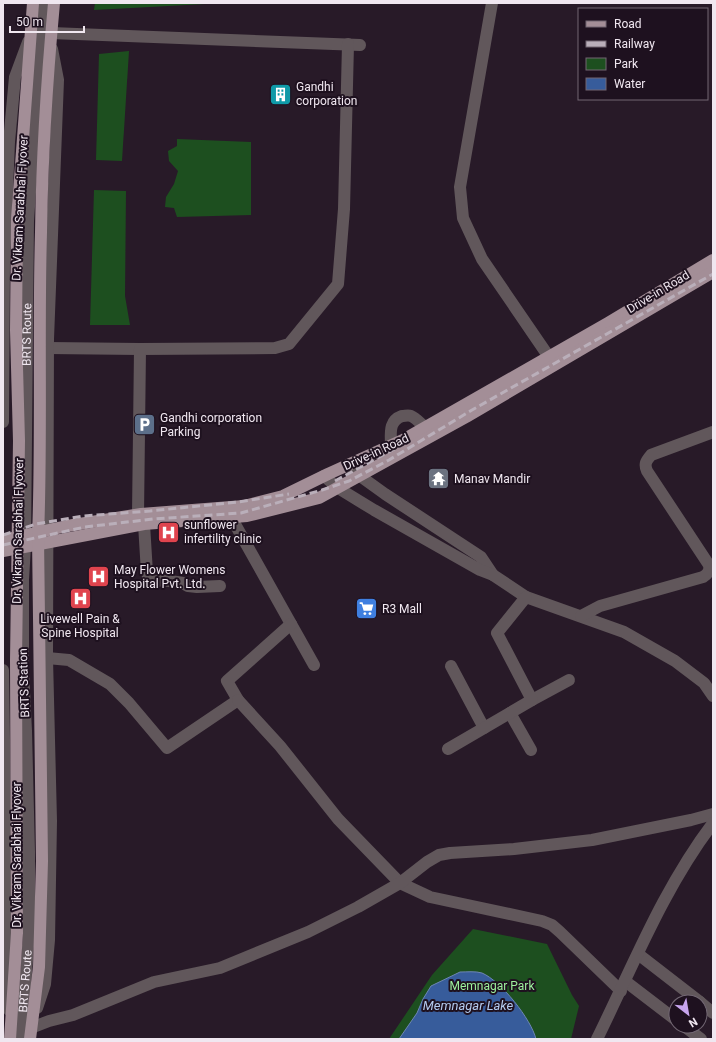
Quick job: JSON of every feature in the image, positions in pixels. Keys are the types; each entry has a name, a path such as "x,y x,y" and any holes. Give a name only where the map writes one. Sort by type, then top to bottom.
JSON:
{"main road":[{"name":"Dr. Vikram Sarabhai Flyover","path":"10,1039 16,962 18,811 16,660 19,442 16,330 17,219 33,3"},
{"name":"Dr. Vikram Sarabhai Flyover","path":"31,1030 39,966 42,861 38,537 40,485 40,232 45,118 50,37 54,3"},
{"name":"Drive-in Road","path":"141,520 247,516 319,498 360,476 554,360 713,260"},
{"name":"Drive-in Road","path":"3,540 25,540 48,530 141,520 244,506 283,496 348,464 391,446 426,428 554,360 713,272"},
{"path":"3,551 25,540 48,543 141,520"}],"street":[{"name":"BRTS Route","path":"25,540 28,221 43,3"},
{"path":"492,3 460,188 463,218 482,259 554,360"},
{"path":"3,422 4,263 9,142 15,77 30,36"},
{"path":"31,1030 45,984 49,940 51,821 47,658 48,348 58,80 50,37 360,45"},
{"path":"48,348 275,348 289,344 338,284 344,209 348,44"},
{"path":"140,349 141,520 149,579 155,582 161,580 183,583 188,586 197,587 220,586"},
{"path":"391,446 392,422 397,418 405,415 410,416 426,428"},
{"path":"581,616 600,606 707,575 710,570 709,565 646,471 645,465 651,456 713,432"},
{"path":"348,464 360,476 481,557 493,575"},
{"path":"324,476 338,488 473,566 493,575 526,597 624,632 675,660 704,683 713,696"},
{"path":"231,517 314,665"},
{"name":"BRTS Station","path":"25,540 29,581 31,669 26,731"},
{"path":"526,597 497,633 532,700"},
{"path":"291,624 226,681 238,700 280,746 338,819 400,883 430,897 542,921 552,925 623,986 668,1015"},
{"path":"47,658 69,660 110,684 129,703 167,748 238,700"},
{"path":"451,666 484,728"},
{"path":"3,670 5,980 11,1027"},
{"path":"448,749 569,680"},
{"path":"510,713 531,750"},
{"name":"BRTS Route","path":"21,1039 29,933 29,844 26,731"},
{"path":"31,1030 48,1021 73,1015 154,982 220,968 308,932 358,907 400,883 427,862 439,855 514,849 592,840 691,820 713,814"},
{"path":"597,1039 663,900 696,845 713,823"},
{"path":"638,954 690,994"}],"green space":[{"path":"95,3 224,3 94,10"},
{"path":"129,51 122,161 96,160 99,54"},
{"path":"177,139 251,142 251,215 177,217 174,208 165,207 166,197 174,184 178,171 169,161 168,151 177,146"},
{"path":"94,190 126,191 125,296 130,325 90,325"},
{"name":"Memnagar Park","path":"473,929 547,944 579,1006 571,1039 389,1039 432,975"}],"water":[{"name":"Memnagar Lake","path":"460,972 482,973 490,977 498,984 522,1011 536,1039 399,1039 417,1013 431,986"}],"railway":[{"path":"3,545 85,527 153,519 241,513 349,481 389,460 472,410 713,274"},
{"path":"335,481 405,443"},
{"path":"3,535 36,524 83,516 238,502 289,494"}],"place":[{"name":"Gandhi corporation","path":"280,94"},
{"name":"Gandhi corporation Parking","path":"145,425"},
{"name":"Manav Mandir","path":"438,479"},
{"name":"sunflower infertility clinic","path":"169,532"},
{"name":"May Flower Womens Hospital Pvt. Ltd.","path":"99,577"},
{"name":"Livewell Pain & Spine Hospital","path":"80,598"},
{"name":"R3 Mall","path":"367,609"}]}
